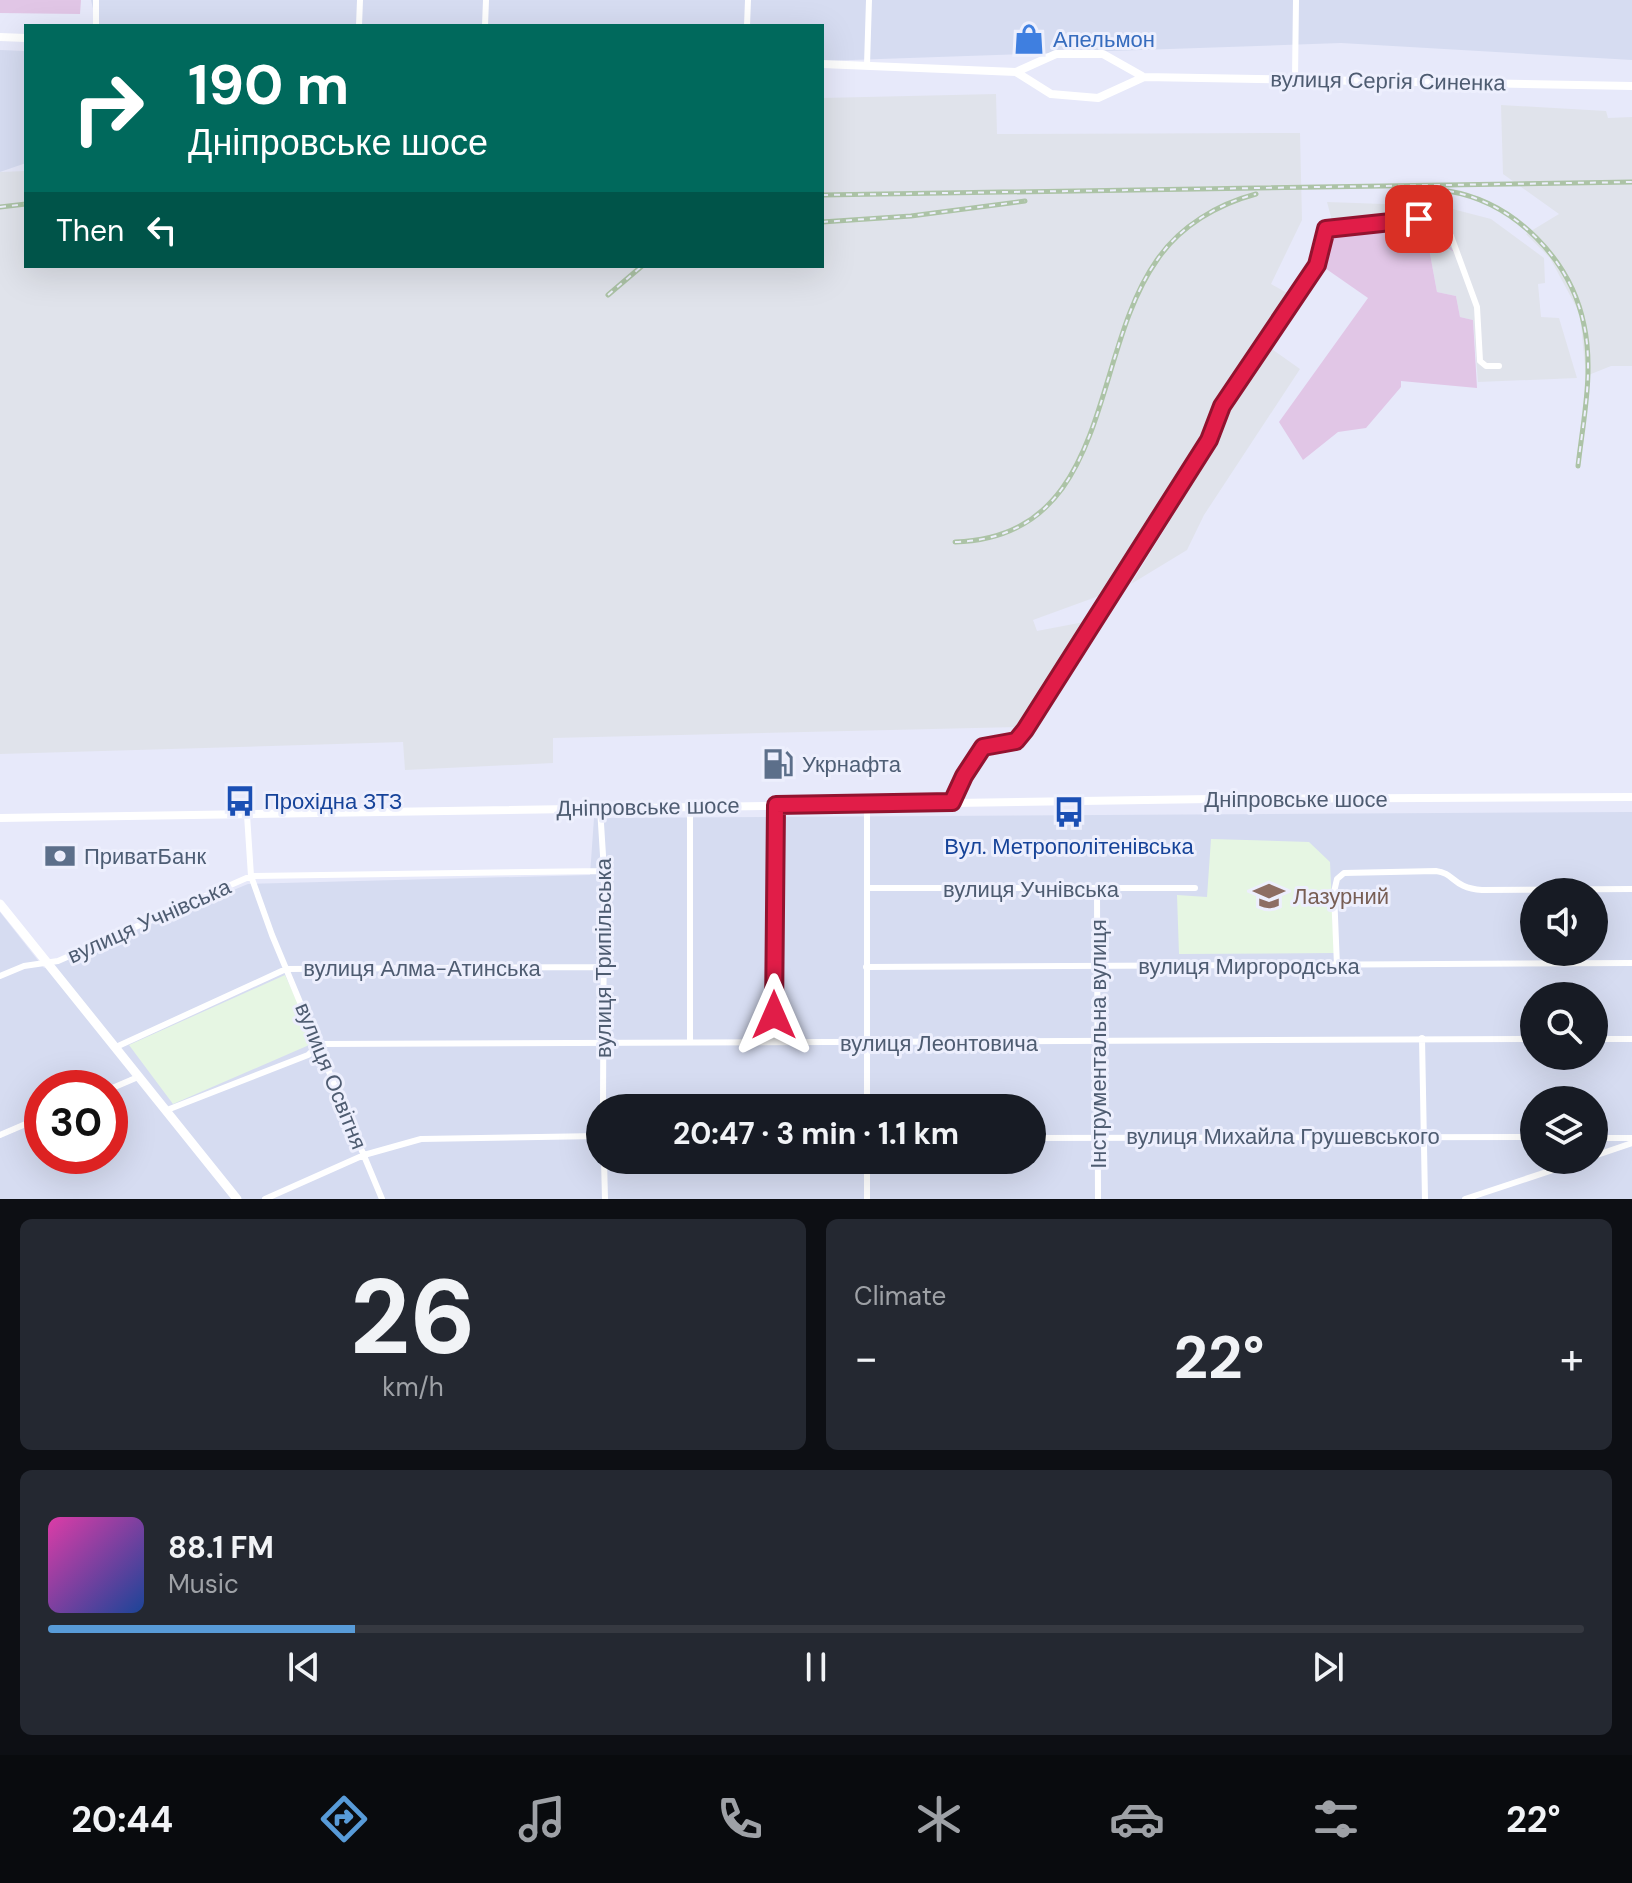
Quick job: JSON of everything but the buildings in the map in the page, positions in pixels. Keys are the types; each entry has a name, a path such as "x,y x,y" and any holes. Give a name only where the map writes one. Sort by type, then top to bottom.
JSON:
{"main road":[{"path":"0,904 237,1199"}],"street":[{"path":"96,0 96,24"},
{"path":"359,24 360,0"},
{"path":"485,24 486,0"},
{"path":"747,24 748,0"},
{"path":"867,65 869,0"},
{"path":"1295,78 1296,0"},
{"path":"0,37 24,38"},
{"name":"вулиця Сергія Синенка","path":"824,64 1016,72 1056,54 1103,54 1144,77"},
{"name":"вулиця Сергія Синенка","path":"1016,72 1051,94 1098,98 1144,77 1632,86"},
{"path":"952,802 983,747 1016,741 1025,730 1209,440 1229,395 1317,265 1323,233 1328,227 1402,218 1431,221 1445,229 1451,236 1477,307 1480,361 1486,366 1499,366"},
{"name":"Дніпровське шосе","path":"0,818 952,802 1632,797"},
{"path":"867,804 867,1094"},
{"path":"774,1042 776,805"},
{"path":"690,806 690,1041"},
{"name":"вулиця Трипільська","path":"600,808 604,871 603,1094"},
{"name":"вулиця Освітня","path":"247,815 251,876 286,969 320,1044 382,1199"},
{"path":"251,876 604,871"},
{"path":"1337,966 1334,892 1341,874 1436,871 1444,872 1454,883 1482,890 1632,889"},
{"name":"вулиця Учнівська","path":"0,976 58,961 251,876"},
{"name":"вулиця Учнівська","path":"867,888 1195,888"},
{"name":"Інструментальна вулиця","path":"1097,889 1098,1199"},
{"name":"вулиця Миргородська","path":"866,967 1632,963"},
{"name":"вулиця Алма-Атинська","path":"116,1047 286,969 602,967"},
{"path":"1422,1038 1425,1199"},
{"name":"вулиця Леонтовича","path":"167,1110 308,1055 320,1044 1520,1039"},
{"path":"1608,1039 1632,1039"},
{"path":"128,1081 138,1077"},
{"path":"0,1135 24,1125"},
{"path":"265,1199 392,1145 442,1137 586,1136"},
{"name":"вулиця Михайла Грушевського","path":"1046,1138 1520,1137"},
{"path":"1608,1139 1632,1140"},
{"path":"1608,1150 1632,1140"},
{"path":"604,1174 605,1199"},
{"path":"867,1174 867,1199"},
{"path":"1465,1199 1541,1174"}],"shaded area":[{"path":"0,0 81,0 80,14 0,13"},
{"path":"91,0 1632,0 1632,60 1341,43 824,61 824,24 97,24"},
{"path":"0,50 24,51 24,164 0,172"},
{"path":"996,94 997,134 1300,133 1302,220 1271,284 1289,294 1107,593 1033,620 1037,631 1084,622 1020,727 553,738 553,763 405,770 403,742 0,754 0,172 24,171 24,268 824,268 824,98"},
{"path":"1501,105 1606,111 1608,118 1632,117 1632,366 1611,366 1586,376 1580,314 1550,258 1526,234 1559,214 1503,174"},
{"path":"1327,202 1441,206 1491,219 1544,258 1545,283 1538,284 1541,317 1559,318 1577,378 1478,382 1473,320 1460,317 1456,296 1437,292 1428,243 1441,244 1444,235 1334,228"},
{"path":"1402,224 1439,233 1454,252 1441,244 1428,243 1437,292 1456,296 1460,317 1473,320 1477,388 1401,381 1401,387 1366,428 1338,432 1303,460 1279,422 1368,298 1322,266 1327,235 1334,228"},
{"path":"1269,347 1300,369 1204,515 1187,550 1131,584 1218,443 1225,419"},
{"path":"1632,812 1632,1199 0,1199 0,912 44,968 248,884 590,875 594,818"},
{"name":"Лазурний","path":"1211,839 1309,842 1330,862 1334,953 1179,954 1177,895 1207,897"},
{"path":"285,975 316,1042 173,1104 129,1045"}],"railway":[{"path":"824,195 1632,182"},
{"path":"1448,191 1473,197 1517,221 1553,257 1567,278 1577,301 1587,342 1587,396 1578,466"},
{"path":"955,542 1006,532 1044,509 1070,476 1090,435 1135,299 1157,260 1177,237 1201,218 1256,194"},
{"path":"824,222 911,216 1025,201"},
{"path":"0,207 24,204"},
{"path":"608,295 640,268"}],"place":[{"name":"Апельмон","path":"1029,39"},
{"name":"Укрнафта","path":"778,764"},
{"name":"Прохідна ЗТЗ","path":"240,801"},
{"name":"Вул. Метрополітенівська","path":"1069,812"},
{"name":"ПриватБанк","path":"60,856"},
{"name":"Лазурний","path":"1269,896"}],"route":[{"path":"774,1015 776,805 952,802 983,747 1016,741 1025,730 1209,440 1229,395 1317,265 1326,229 1332,225 1419,219"}]}
